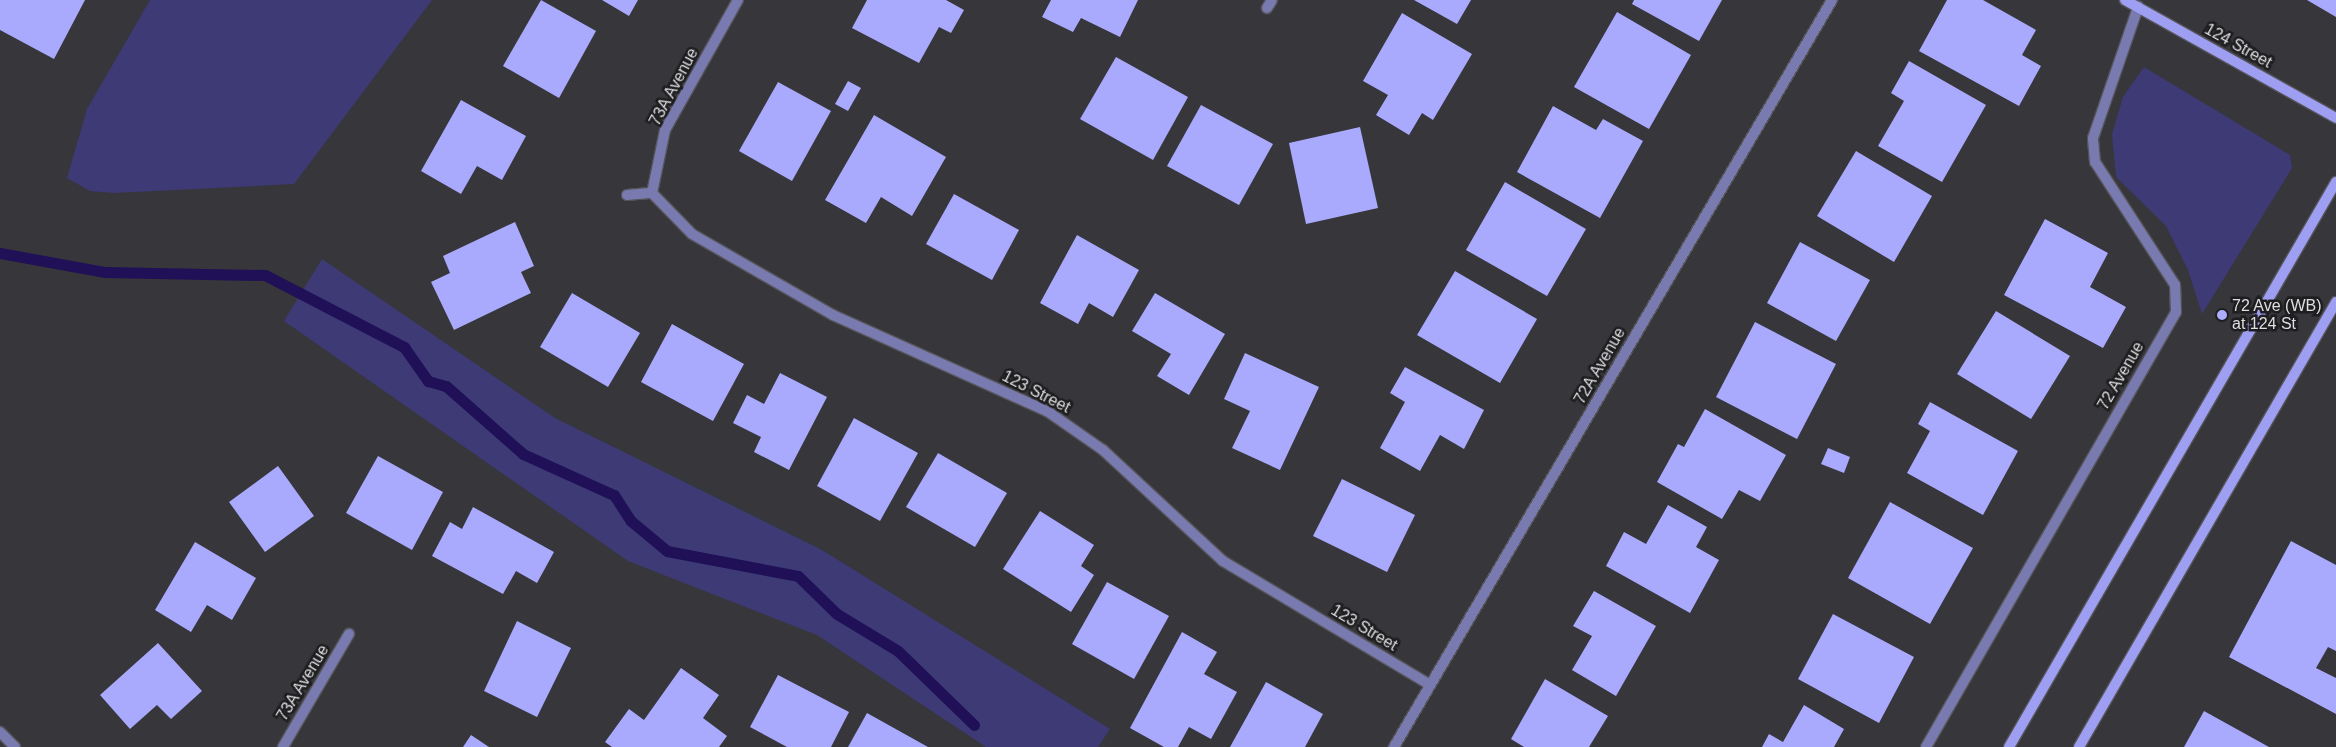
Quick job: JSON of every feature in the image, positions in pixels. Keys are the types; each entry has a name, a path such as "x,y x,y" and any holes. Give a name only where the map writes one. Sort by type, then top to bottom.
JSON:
{"main road":[{"name":"124 Street","path":"2125,0 2336,118"},
{"path":"2009,747 2336,182"},
{"path":"2079,747 2336,302"}],"street":[{"name":"73A Avenue","path":"652,193 665,130 738,0"},
{"name":"72A Avenue","path":"1394,747 1832,0"},
{"name":"72 Avenue","path":"1926,747 2176,312 2175,285 2095,162 2093,138 2138,7"},
{"path":"627,195 652,193"},
{"name":"123 Street","path":"652,193 692,234 833,315 1047,411 1103,450 1223,561 1430,685"},
{"name":"73A Avenue","path":"283,747 349,634"},
{"path":"0,732 15,747"}],"shaded area":[{"path":"150,0 432,0 294,184 114,193 90,191 67,178 87,109"},
{"path":"2144,67 2290,155 2292,168 2202,314 2188,270 2166,226 2116,177 2112,134 2123,97"},
{"path":"322,259 555,418 822,550 1110,729 1098,747 986,747 817,635 628,561 284,321"}],"building":[{"path":"0,0 85,0 54,59 0,30"},
{"path":"541,0 596,31 559,98 503,66"},
{"path":"602,0 638,0 629,16"},
{"path":"867,0 946,0 964,10 951,33 939,27 919,63 852,28"},
{"path":"1051,0 1138,0 1120,37 1081,18 1073,32 1042,17"},
{"path":"1414,0 1471,0 1457,24"},
{"path":"1634,0 1722,0 1699,41 1632,4"},
{"path":"1947,0 1983,0 2036,30 2022,55 2041,66 2019,106 1919,51"},
{"path":"2307,0 2336,0 2336,17"},
{"path":"1617,12 1691,55 1649,129 1574,87"},
{"path":"1402,13 1472,54 1433,120 1422,113 1409,135 1376,115 1388,95 1363,81"},
{"path":"1116,57 1188,97 1153,160 1080,119"},
{"path":"1909,61 1986,105 1942,182 1878,146 1904,101 1891,93"},
{"path":"848,81 861,88 848,111 835,104"},
{"path":"778,82 831,111 792,181 739,151"},
{"path":"461,100 526,136 502,180 477,166 461,194 421,171"},
{"path":"1201,105 1273,144 1239,205 1167,166"},
{"path":"1553,106 1596,130 1603,119 1643,141 1600,218 1517,172"},
{"path":"874,115 946,157 912,216 881,197 866,223 825,200"},
{"path":"1360,127 1378,208 1306,224 1289,143"},
{"path":"1856,151 1932,196 1894,262 1817,216"},
{"path":"1505,182 1586,229 1547,296 1466,250"},
{"path":"954,194 1019,230 992,280 926,244"},
{"path":"2045,219 2108,253 2090,287 2126,307 2103,348 2004,295"},
{"path":"515,222 534,266 521,272 531,293 454,330 431,282 450,273 443,256"},
{"path":"1077,235 1139,270 1113,317 1089,303 1078,324 1040,303"},
{"path":"1800,242 1870,280 1836,341 1767,303"},
{"path":"1455,271 1537,319 1500,383 1417,335"},
{"path":"572,293 640,333 608,387 540,347"},
{"path":"1155,293 1225,334 1189,395 1157,376 1171,354 1132,331"},
{"path":"1996,311 2070,356 2031,419 1957,374"},
{"path":"1755,322 1836,364 1797,439 1716,397"},
{"path":"672,324 744,364 713,421 641,382"},
{"path":"1245,353 1319,387 1280,470 1232,448 1250,411 1224,399"},
{"path":"1405,367 1484,410 1464,449 1440,435 1420,471 1380,448 1405,402 1390,393"},
{"path":"780,373 827,397 789,470 754,452 761,437 733,423 747,395 764,404"},
{"path":"1930,402 2018,451 1983,515 1907,473 1930,431 1918,424"},
{"path":"1705,409 1786,455 1760,501 1739,490 1722,519 1657,482 1678,444 1684,447"},
{"path":"854,418 918,453 880,521 817,486"},
{"path":"1828,448 1850,457 1844,473 1821,464"},
{"path":"938,453 1007,493 975,547 906,507"},
{"path":"378,456 443,492 412,550 346,513"},
{"path":"278,466 314,516 265,552 229,502"},
{"path":"1342,479 1415,515 1387,572 1313,536"},
{"path":"1890,502 1973,548 1930,624 1848,578"},
{"path":"1668,505 1707,527 1696,547 1719,560 1690,613 1606,566 1624,532 1646,544"},
{"path":"473,507 554,552 537,583 516,571 503,594 432,556 450,522 462,529"},
{"path":"1040,511 1094,545 1081,566 1094,575 1071,612 1003,569"},
{"path":"2291,541 2336,565 2336,651 2328,647 2316,668 2336,678 2336,714 2229,657"},
{"path":"195,542 256,578 232,620 207,605 191,632 155,610"},
{"path":"1107,582 1169,616 1134,679 1072,644"},
{"path":"1594,591 1656,626 1616,696 1572,670 1592,636 1573,626"},
{"path":"1833,614 1914,657 1879,723 1798,679"},
{"path":"517,621 571,648 537,717 484,691"},
{"path":"1182,632 1217,652 1204,674 1237,692 1211,739 1189,727 1178,747 1164,747 1130,728"},
{"path":"158,643 202,691 171,719 157,705 130,729 100,695"},
{"path":"681,668 719,695 703,718 727,736 719,747 612,747 605,742 629,709 644,720"},
{"path":"778,675 849,712 831,747 787,747 750,727"},
{"path":"1545,679 1608,716 1589,747 1524,747 1511,739"},
{"path":"1266,682 1323,714 1305,747 1230,747"},
{"path":"1804,705 1844,729 1834,747 1762,747 1769,734 1783,742"},
{"path":"2204,711 2269,747 2184,747"},
{"path":"867,713 928,747 848,747"},
{"path":"471,735 489,747 463,747"}],"waterway":[{"path":"0,253 105,272 265,275 404,347 428,381 446,386 523,454 614,495 631,521 667,551 798,576 837,614 898,651 974,725"}],"place":[{"name":"72 Ave (WB) at 124 St","path":"2222,315"}]}
